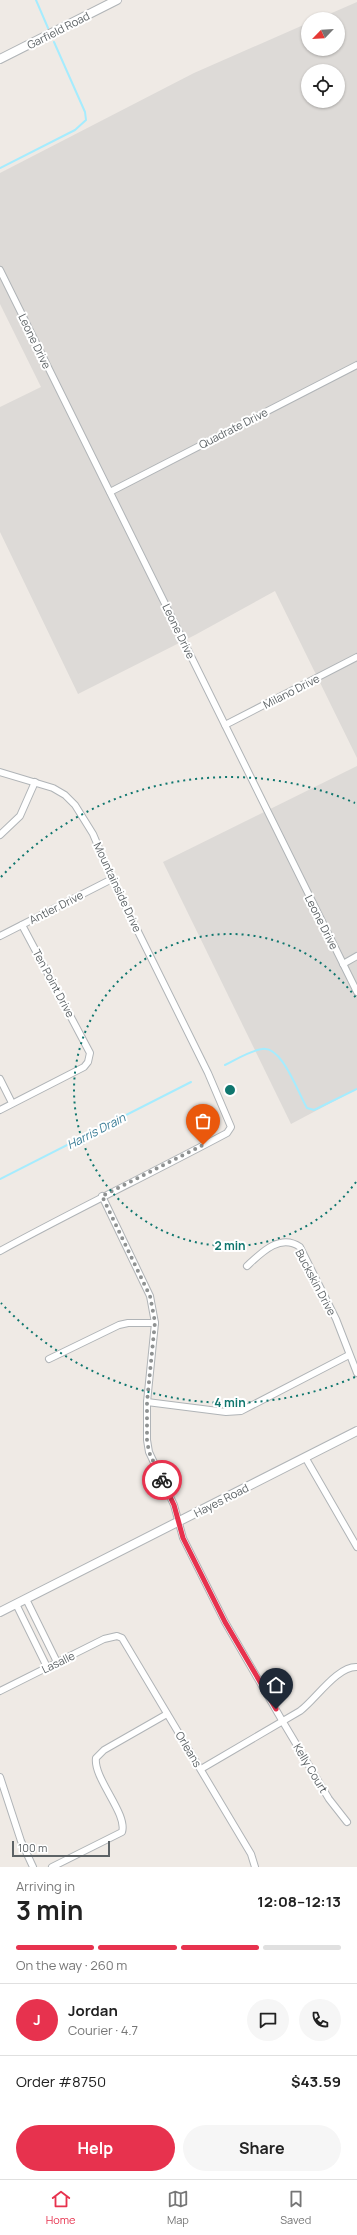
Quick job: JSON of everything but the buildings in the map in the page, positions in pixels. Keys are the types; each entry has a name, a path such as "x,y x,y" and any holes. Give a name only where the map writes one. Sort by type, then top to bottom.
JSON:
{"street":[{"name":"Garfield Road","path":"0,59 117,0"},
{"name":"Leone Drive","path":"0,270 357,992"},
{"name":"Quadrate Drive","path":"110,492 357,365"},
{"name":"Milano Drive","path":"225,725 357,657"},
{"name":"Mountainside Drive","path":"0,772 53,788 65,795 75,805 93,834 112,879 195,1045 231,1127 227,1133 102,1196"},
{"path":"0,835 20,816 35,782"},
{"name":"Antler Drive","path":"0,936 112,879"},
{"name":"Ten Point Drive","path":"0,1110 84,1067 88,1062 90,1053 85,1041 22,925"},
{"path":"343,964 357,956"},
{"path":"0,1079 12,1103"},
{"path":"0,1251 102,1196"},
{"name":"Kelly Court","path":"102,1196 150,1296 155,1322 147,1402 146,1426 148,1448 174,1505 183,1538 225,1622 329,1799 347,1822"},
{"name":"Buckskin Drive","path":"247,1266 260,1253 274,1245 287,1242 300,1247 336,1319 357,1373"},
{"path":"49,1359 119,1325 155,1322"},
{"path":"147,1402 226,1412 241,1411 349,1355"},
{"name":"Hayes Road","path":"0,1612 357,1431"},
{"path":"305,1457 357,1547"},
{"path":"26,1599 56,1662"},
{"path":"16,1604 47,1667"},
{"name":"Lasalle","path":"0,1691 104,1639 117,1636"},
{"name":"Orleans","path":"117,1636 122,1638 128,1644 167,1714 251,1854 255,1867"},
{"path":"201,1769 283,1722 307,1705 339,1672 350,1667 357,1667"},
{"path":"52,1867 122,1832 122,1821 98,1770 96,1758 104,1750 167,1714"},
{"path":"0,1777 21,1841 33,1867"}],"shaded area":[{"path":"357,2 357,758 275,591 195,635 78,694 0,532 0,407 41,387 0,304 0,173 194,73 301,26 301,56 345,56 345,12 334,12"},
{"path":"357,766 357,1089 291,1124 163,862"}],"waterway":[{"path":"36,0 48,28"},
{"path":"0,168 75,130 86,120 85,112 54,42"},
{"name":"Harris Drain","path":"225,1065 252,1052 262,1049 269,1050 276,1054 289,1071 307,1108 314,1110 357,1089"},
{"name":"Harris Drain","path":"0,1179 191,1082"}],"way so far":[{"path":"162,1480 149,1452 146,1426 155,1322 150,1296 102,1196 203,1145"}],"route":[{"path":"162,1480 174,1505 183,1538 208,1584 225,1622 276,1709"}]}
